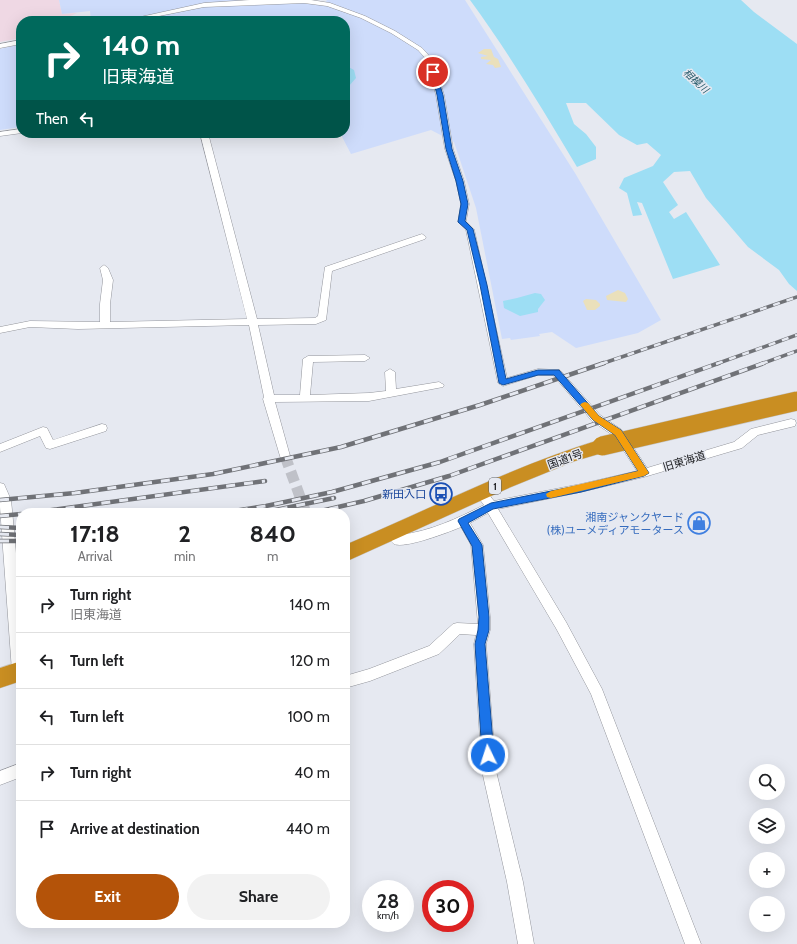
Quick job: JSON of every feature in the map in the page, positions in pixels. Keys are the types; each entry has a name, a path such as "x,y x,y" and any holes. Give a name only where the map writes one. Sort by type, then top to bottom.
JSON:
{"highway":[{"name":"国道1号","path":"350,552 392,534 486,499 568,456 602,446 797,401"}],"street":[{"path":"149,16 204,5 304,1 328,4 363,16 420,49 430,60 440,95 449,149 460,181 465,204 462,222 470,229 503,383 538,372 556,372 596,418 618,433 644,473"},
{"path":"0,46 16,43"},
{"path":"0,134 16,132"},
{"path":"205,138 253,323 268,399 285,456"},
{"path":"0,330 30,324 105,325 316,321 323,318 328,269 422,237"},
{"path":"104,268 108,280 105,304 105,325"},
{"path":"305,398 308,359 365,358"},
{"path":"390,372 390,393"},
{"path":"268,399 369,397 439,385"},
{"name":"旧東海道","path":"392,534 396,540 418,537 439,531 463,521 486,499 581,488 644,473 738,445 755,432 791,423"},
{"path":"0,448 43,431 50,445 102,428"},
{"path":"0,487 5,500 9,541 13,674"},
{"path":"486,499 563,629 597,693 693,944"},
{"path":"463,521 477,545 484,617 484,630 480,644 489,771 515,882 526,944"},
{"path":"350,680 434,650 457,628 484,630"},
{"path":"0,778 16,772"}],"shaded area":[{"path":"0,0 59,0 62,14 77,13 71,16 16,16 16,39 0,42"},
{"path":"59,0 240,0 243,4 303,3 323,5 327,0 465,0 575,173 661,320 638,333 576,348 552,332 539,334 540,336 511,340 510,338 502,339 476,208 454,142 431,130 351,154 343,138 350,138 350,16 90,16 90,11 62,14"},
{"path":"16,45 16,128 0,130 0,49"}],"sand":[{"path":"484,49 491,49 494,57 498,59 501,67 495,68 493,65 486,64 491,60 481,59 481,57 488,56 478,53"},
{"path":"618,290 625,293 628,299 626,302 607,300 606,296"},
{"path":"586,299 596,300 600,306 595,310 587,310 583,301"}],"water":[{"name":"相模川","path":"470,0 741,0 754,12 797,44 797,291 789,284 779,270 748,247 706,198 690,171 674,172 663,182 678,205 669,212 674,219 686,212 720,265 673,279 642,203 637,202 642,215 633,216 627,193 619,188 624,178 653,166 661,155 647,143 637,145 619,135 586,103 566,103 574,124 586,134 596,147 596,159 577,167 512,61"},
{"path":"350,68 354,70 356,78 350,85"},
{"path":"535,293 541,294 545,300 538,309 538,312 520,316 504,308 503,301"}],"tunnel":[{"path":"285,456 304,508"}],"railway":[{"path":"601,364 797,297"},
{"path":"716,364 797,335"},
{"path":"761,364 797,351"},
{"path":"0,500 75,493 213,474 341,447 480,405 604,363"},
{"path":"253,508 332,492 440,462 719,363"},
{"path":"334,508 364,501 449,476 764,363"},
{"path":"67,508 265,481"},
{"path":"285,508 334,498"},
{"path":"0,516 16,514"},
{"path":"0,527 16,528"},
{"path":"0,534 16,535"},
{"path":"0,541 16,541"}],"slow traffic":[{"path":"551,494 644,473 631,450 618,433 596,418 585,405"}],"place":[{"name":"新田入口","path":"441,494"},
{"name":"湘南ジャンクヤード (株)ユーメディアモータース","path":"699,523"}],"route":[{"path":"433,72 440,95 449,149 460,181 465,204 462,222 470,229 503,383 538,372 556,372 596,418 618,433 631,450 644,473 581,488 491,506 463,521 477,545 484,617 484,630 480,644 488,755"}]}
